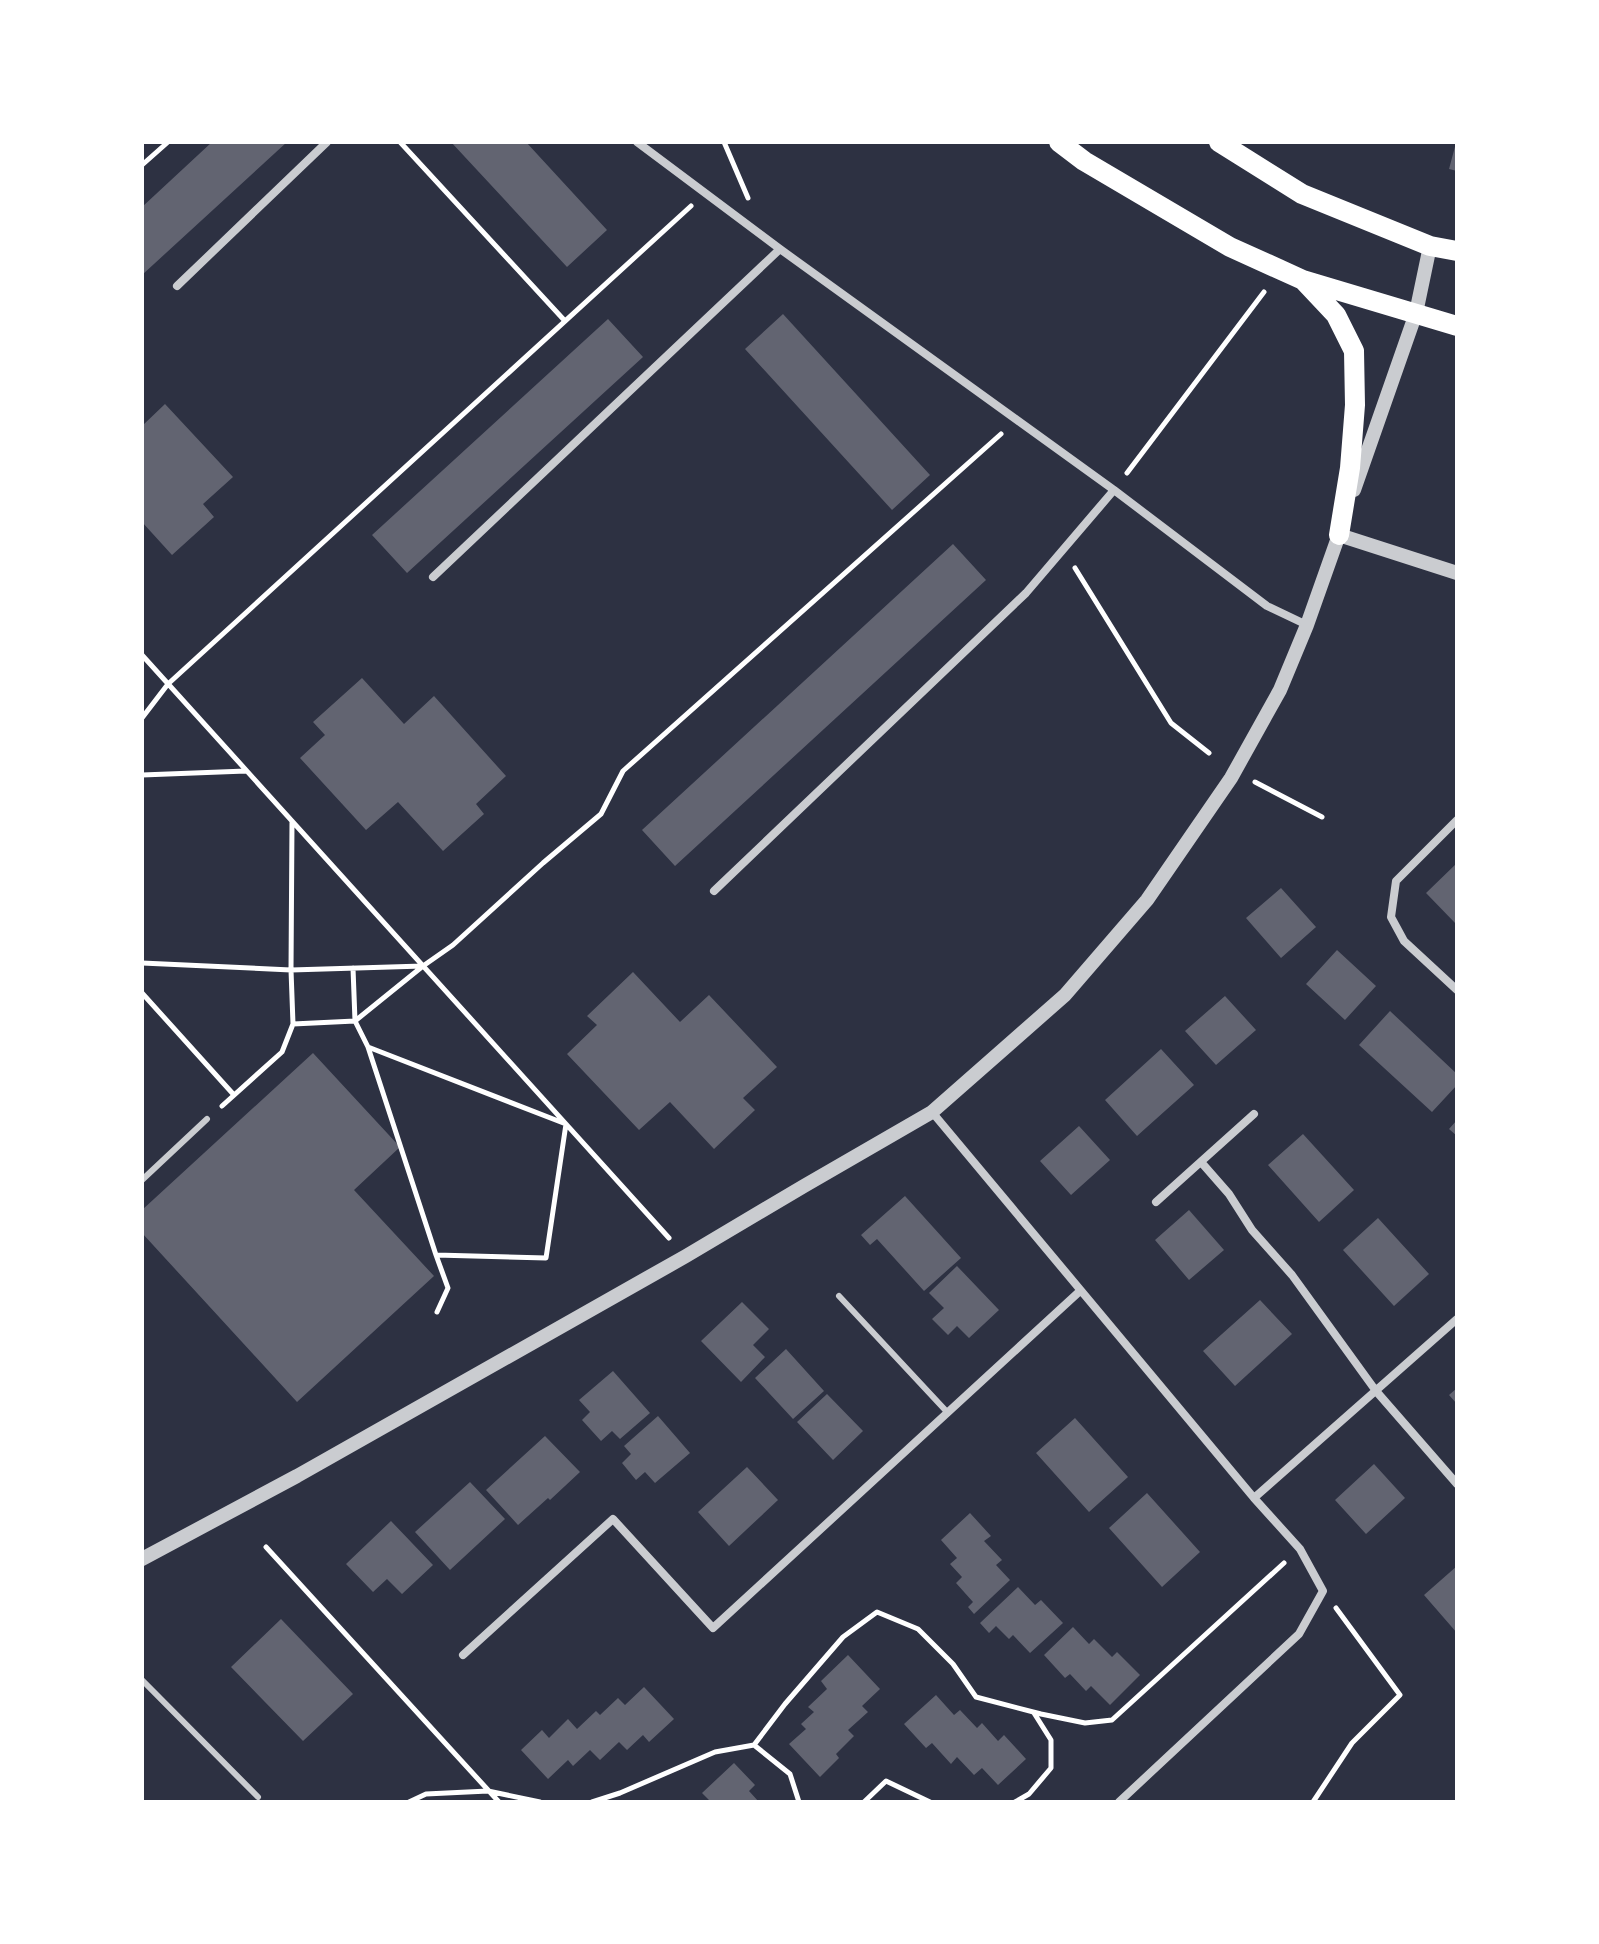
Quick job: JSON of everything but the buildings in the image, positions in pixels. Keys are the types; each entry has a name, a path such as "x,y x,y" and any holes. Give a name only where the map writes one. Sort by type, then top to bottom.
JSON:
{"main road":[{"path":"1059,142 1084,161 1230,247 1303,280 1457,326"},
{"path":"1219,142 1302,194 1430,246 1457,251"},
{"path":"1303,280 1336,315 1354,351 1355,405 1350,468 1339,535"}],"street":[{"path":"177,286 327,142"},
{"path":"637,142 1114,490 1267,606 1307,625"},
{"path":"142,1559 297,1476 686,1256 932,1112 1065,995 1147,900 1231,778 1280,690 1307,625 1416,313 1430,246"},
{"path":"433,577 780,249"},
{"path":"714,891 1026,593 1114,490"},
{"path":"1339,535 1457,573"},
{"path":"1457,820 1396,881 1391,917 1404,941 1457,990"},
{"path":"932,1112 1300,1549 1323,1591 1299,1634 1119,1802"},
{"path":"1156,1202 1254,1114"},
{"path":"1201,1162 1229,1194 1252,1230 1292,1275 1376,1391 1457,1484"},
{"path":"463,1655 613,1519 713,1628 1080,1291"},
{"path":"1254,1498 1457,1319"}],"lane":[{"path":"142,1180 207,1119"},
{"path":"839,1296 948,1413"},
{"path":"142,1680 258,1797"}],"path":[{"path":"142,165 168,142"},
{"path":"400,142 565,321"},
{"path":"724,142 763,236"},
{"path":"142,718 168,684 705,193"},
{"path":"1114,490 1264,292"},
{"path":"293,1024 355,1021 453,945 601,814 623,771 1017,420"},
{"path":"1064,549 1171,723 1209,753"},
{"path":"142,655 686,1256"},
{"path":"142,775 247,771"},
{"path":"1254,781 1322,817"},
{"path":"207,1119 282,1052 293,1024 292,821"},
{"path":"142,963 291,970 423,966"},
{"path":"353,968 355,1021 368,1047 448,1288 437,1312"},
{"path":"142,993 234,1095"},
{"path":"368,1047 566,1124"},
{"path":"436,1255 546,1258 566,1124"},
{"path":"266,1547 499,1802"},
{"path":"592,1802 715,1752 754,1745 843,1637 877,1612 918,1629 953,1664 976,1697 1085,1723 1112,1720 1300,1549"},
{"path":"1313,1802 1352,1743 1400,1695 1323,1591"},
{"path":"1015,1802 1029,1794 1051,1768 1051,1740 1033,1712"},
{"path":"754,1745 790,1774 799,1802"},
{"path":"864,1802 886,1781 930,1802"},
{"path":"409,1802 426,1794 488,1791 540,1802"}]}
